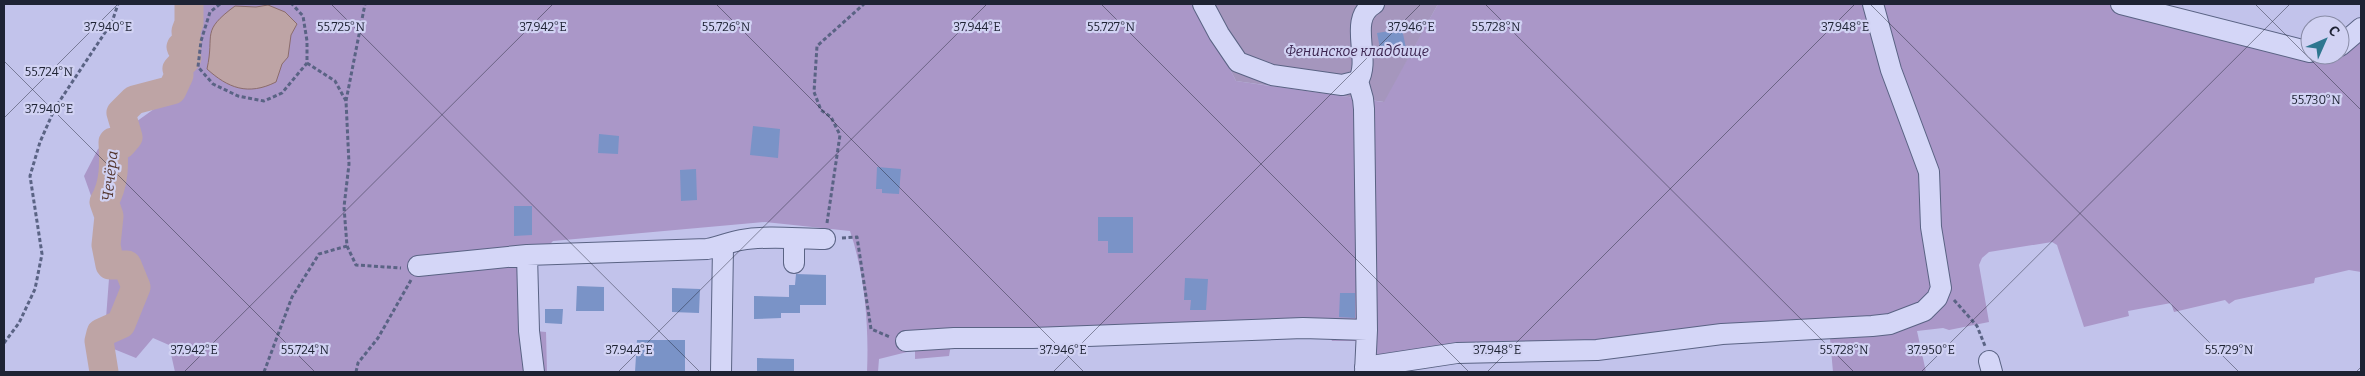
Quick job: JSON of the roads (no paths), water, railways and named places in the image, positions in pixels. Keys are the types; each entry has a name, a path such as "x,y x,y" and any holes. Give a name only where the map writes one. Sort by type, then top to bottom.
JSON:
{"lane":[{"path":"1204,4 1219,34 1238,62 1272,75 1342,85 1358,81"},
{"path":"1374,4 1368,8 1362,17 1363,72 1358,81 1364,109 1367,330 1365,370 1457,352 1597,350 1722,334 1890,324 1910,318 1932,305 1941,288 1941,279 1934,255 1930,227 1929,172 1891,70 1873,4"},
{"path":"2121,4 2300,49"},
{"path":"2350,37 2361,28"},
{"path":"794,239 794,263"},
{"path":"418,266 527,255 723,247 740,240 825,239"},
{"path":"721,372 723,247"},
{"path":"527,255 529,331 534,372"},
{"path":"906,341 1303,328 1367,330"}],"waterway":[{"name":"Чечёра","path":"104,372 99,341 101,333 121,324 136,287 127,265 110,265 106,245 109,216 104,202 112,180 113,142 122,144 128,137 121,113 134,100 172,90 179,75 177,69 187,58 181,47 187,44 186,31 189,23 189,4"}],"park label":[{"name":"Фенинское кладбище","path":"1357,51"}]}
